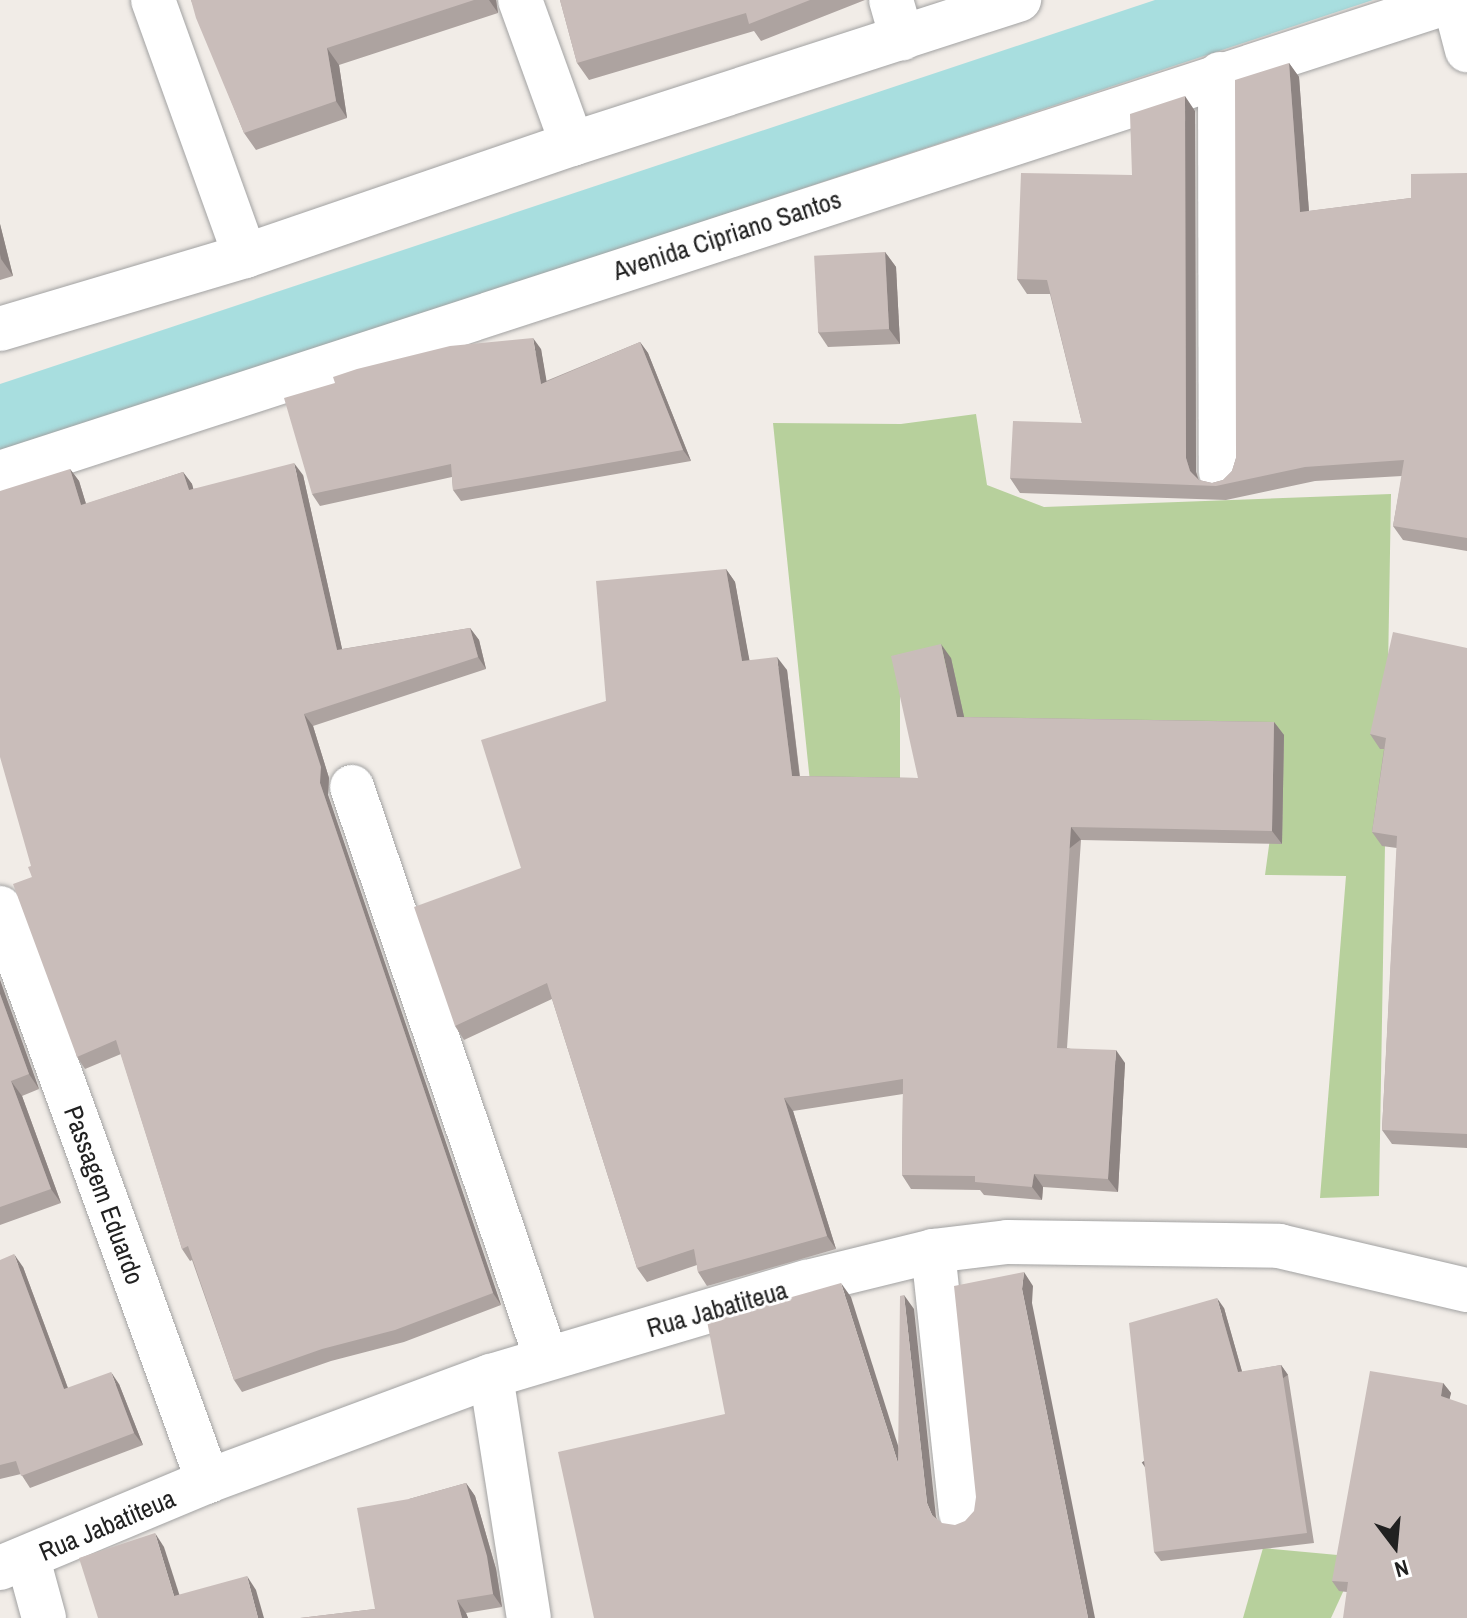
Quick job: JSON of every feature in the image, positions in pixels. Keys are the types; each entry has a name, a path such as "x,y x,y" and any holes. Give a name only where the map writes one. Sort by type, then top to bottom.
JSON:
{"street":[{"path":"153,0 245,256"},
{"path":"520,0 572,144"},
{"path":"0,329 245,256 572,144 897,19 1019,0"},
{"path":"1454,0 1467,50"},
{"name":"Avenida Cipriano Santos","path":"0,473 1454,0"},
{"path":"1220,74 1221,472"},
{"path":"352,787 546,1358"},
{"name":"Passagem Eduardo","path":"0,908 208,1481"},
{"name":"Rua Jabatiteua","path":"14,1564 208,1481 491,1376 807,1282 933,1251 1007,1242 1279,1246 1467,1290"},
{"path":"933,1251 961,1514"},
{"path":"491,1376 529,1618"},
{"path":"14,1564 44,1618"}],"green space":[{"path":"976,414 987,485 1044,507 1391,494 1379,1196 1320,1198 1346,876 1265,875 1284,735 995,726 947,712 900,670 900,784 810,782 773,423 901,424"},
{"path":"1263,1548 1359,1557 1331,1618 1243,1618"}],"water":[{"path":"1155,0 1373,0 0,454 0,384"}],"building":[{"path":"191,0 474,0 327,48 336,101 244,133"},
{"path":"560,0 810,0 749,24 746,13 577,63"},
{"path":"1289,63 1300,212 1411,198 1411,174 1467,173 1467,538 1393,526 1404,460 1305,467 1216,486 1010,478 1013,421 1082,423 1047,280 1017,279 1021,173 1132,175 1130,114 1185,96 1186,458 1190,471 1199,480 1212,483 1223,480 1232,471 1236,458 1235,80"},
{"path":"885,252 889,329 818,333 814,256"},
{"path":"533,338 541,384 640,342 683,450 453,490 451,464 312,494 284,398 335,383 333,377 357,369 450,346"},
{"path":"294,463 337,650 470,628 478,657 304,714 321,767 320,783 493,1293 395,1330 322,1349 234,1380 188,1246 182,1249 116,1040 77,1057 13,884 32,877 0,757 0,491 70,469 81,505 183,472 189,490"},
{"path":"726,569 742,661 777,657 792,776 918,778 891,656 941,644 957,717 1274,722 1272,831 1071,827 1057,1048 1116,1050 1108,1179 1034,1174 1032,1187 975,1182 975,1176 902,1175 903,1079 784,1098 827,1236 698,1272 694,1249 637,1268 547,983 455,1026 414,907 521,868 481,740 606,701 596,581"},
{"path":"1393,632 1467,648 1467,1134 1382,1130 1397,836 1372,832 1386,738 1370,734"},
{"path":"0,994 29,1074 11,1081 51,1189 0,1207"},
{"path":"14,1254 64,1389 111,1372 134,1433 21,1476 16,1461 0,1465 0,1260"},
{"path":"1024,1272 1022,1289 1088,1618 594,1618 558,1452 725,1414 707,1321 841,1283 898,1463 900,1296 904,1295 927,1503 932,1515 942,1523 955,1525 965,1521 974,1511 976,1497 954,1286"},
{"path":"1217,1298 1238,1372 1281,1365 1307,1533 1154,1552 1129,1323"},
{"path":"1370,1371 1443,1383 1441,1396 1467,1405 1467,1618 1343,1618 1348,1582 1332,1581"},
{"path":"466,1483 487,1556 493,1594 457,1600 462,1618 300,1618 375,1609 357,1508 409,1499"},
{"path":"155,1533 174,1596 247,1576 258,1618 98,1618 79,1558"}]}
